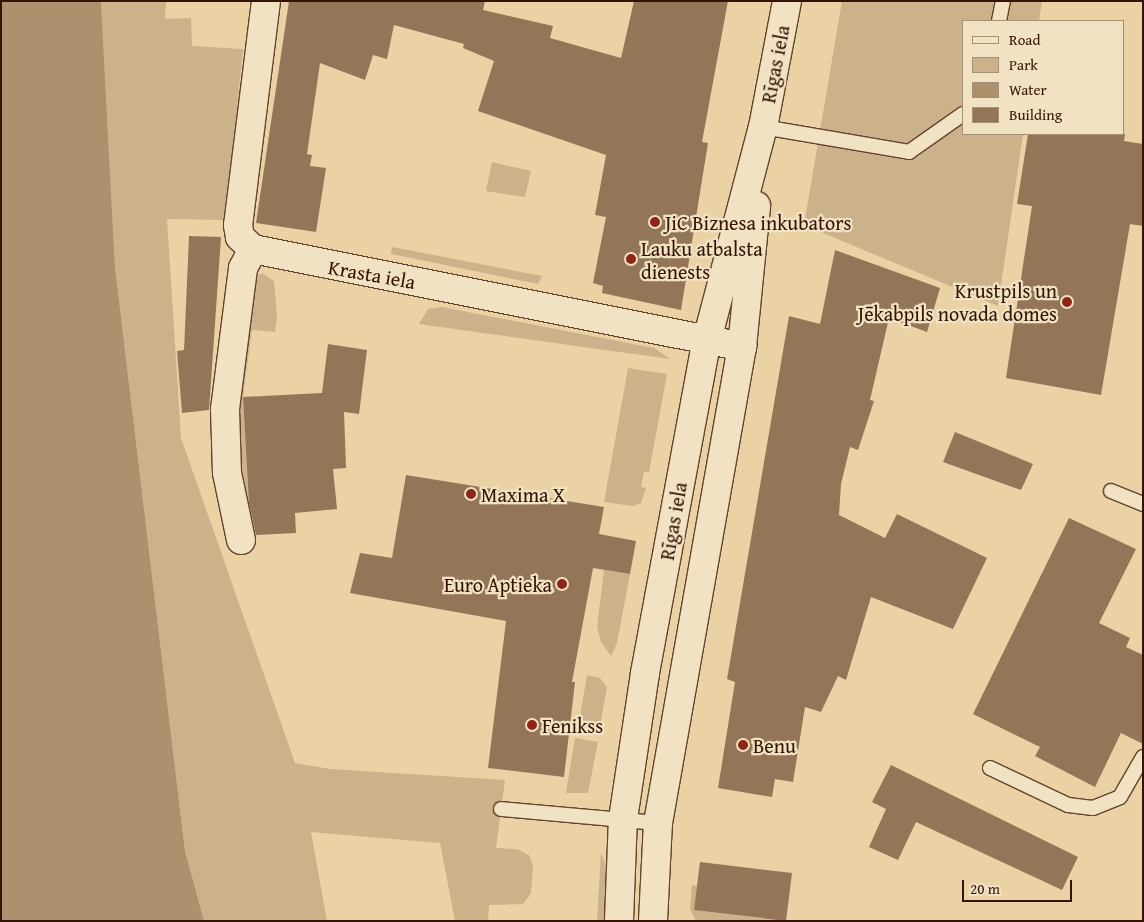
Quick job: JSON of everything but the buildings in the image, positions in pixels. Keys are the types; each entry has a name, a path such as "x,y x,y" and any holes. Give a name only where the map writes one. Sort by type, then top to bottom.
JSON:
{"main road":[{"path":"241,540 228,473 225,409 243,268 253,249 240,236 238,224 266,1"},
{"name":"Rīgas iela","path":"619,921 623,818 645,673 706,340 763,127 786,1"},
{"name":"Rīgas iela","path":"653,921 658,823 742,347 763,127"},
{"name":"Krasta iela","path":"253,249 742,347"}],"lane":[{"path":"999,20 1002,1"},
{"path":"763,127 909,152 962,115"},
{"path":"1111,491 1143,504"},
{"path":"990,768 1068,805 1093,808 1120,797 1143,757"},
{"path":"502,809 623,818 658,823"}],"green space":[{"path":"101,1 166,1 165,19 191,18 192,46 243,49 226,220 167,219 181,438 295,763 330,769 505,780 496,848 517,849 529,855 533,866 531,893 523,904 489,905 488,921 455,921 440,843 311,832 327,921 204,921 185,851 115,267"},
{"path":"842,1 1042,1 1039,20 962,20 962,135 1023,135 998,306 804,225"},
{"path":"492,162 531,171 525,197 486,191"},
{"path":"392,247 542,276 538,284 391,254"},
{"path":"262,273 274,281 277,317 275,332 252,330 243,397 251,538 232,447 253,280"},
{"path":"442,307 654,348 670,359 419,324 428,309"},
{"path":"628,368 667,374 649,472 644,472 641,487 646,488 641,503 633,506 604,502"},
{"path":"604,570 630,574 617,643 611,656 601,642 597,627"},
{"path":"587,675 600,678 607,687 599,732 578,728"},
{"path":"575,738 598,742 588,793 566,793"},
{"path":"601,853 607,868 607,921 597,921"},
{"path":"692,885 697,886 695,910 781,921 696,921 690,909"}],"water":[{"path":"1,1 101,1 115,267 185,851 204,921 1,921"}],"place":[{"name":"JiC Biznesa inkubators","path":"655,222"},
{"name":"Lauku atbalsta dienests","path":"631,259"},
{"name":"Krustpils un Jēkabpils novada domes","path":"1067,302"},
{"name":"Maxima X","path":"471,494"},
{"name":"Euro Aptieka","path":"562,584"},
{"name":"Fenikss","path":"532,725"},
{"name":"Benu","path":"743,745"}]}
